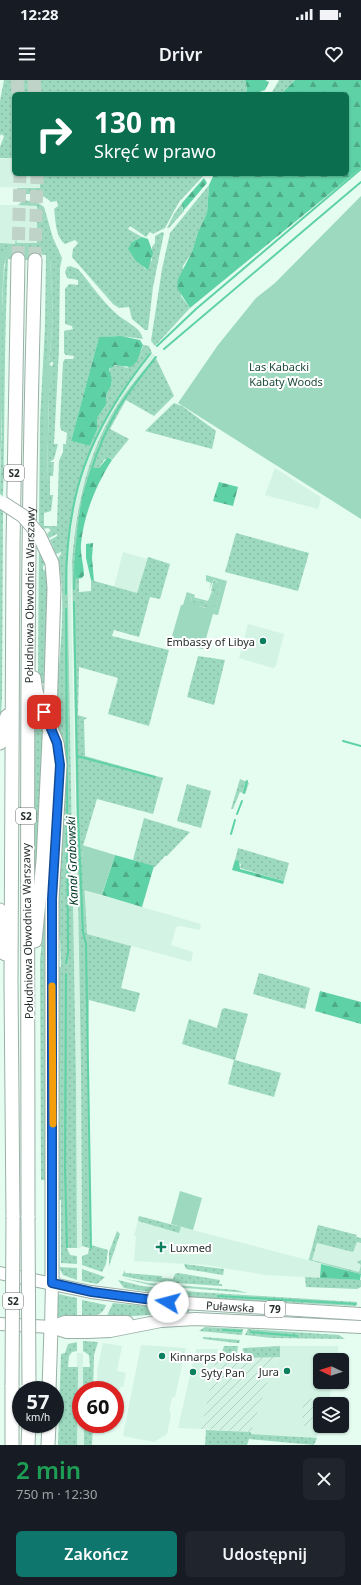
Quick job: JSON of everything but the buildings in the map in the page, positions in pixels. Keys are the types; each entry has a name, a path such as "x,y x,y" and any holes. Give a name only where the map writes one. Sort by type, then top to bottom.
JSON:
{"highway":[{"name":"Południowa Obwodnica Warszawy","path":"12,1445 12,689 18,259"},
{"name":"Południowa Obwodnica Warszawy","path":"29,1381 28,980 26,846 30,425 35,260"},
{"path":"2,502 23,516 39,535 52,563 54,588 43,861 35,942 28,980"},
{"path":"28,651 36,692 53,731 58,748 60,765 52,899 52,1283"},
{"path":"0,743 12,689"},
{"path":"0,910 3,944 11,982"},
{"path":"49,1381 51,1327"},
{"path":"28,1445 29,1433"},
{"path":"48,1433 48,1445"}],"main road":[{"name":"79","path":"0,1273 52,1283"},
{"name":"Puławska","path":"52,1283 92,1292 175,1303 361,1314"},
{"path":"51,1327 52,1283"},
{"name":"Puławska","path":"0,1324 51,1327 66,1322 154,1322 196,1319 361,1327"}],"shaded area":[{"path":"0,158 12,158 12,176 40,176 40,188 0,187"},
{"path":"0,205 37,205 37,247 0,246"},
{"path":"152,353 155,356 118,405 92,459 81,493 73,540 71,600 81,1067 82,1247 77,1248 76,1081 67,548 77,489 88,457 115,403"},
{"path":"275,468 319,496 321,498 318,509 265,495"},
{"path":"123,552 147,559 137,593 114,587"},
{"name":"Embassy of Libya","path":"248,624 284,634 276,666 273,668 239,658"},
{"path":"83,890 201,924 200,930 181,926 176,927 171,945 193,952 191,962 87,934"},
{"path":"138,1221 179,1232 181,1227 308,1260 318,1225 357,1235 356,1237 361,1238 361,1274 321,1264 320,1278 266,1275 205,1265 134,1261 136,1236 134,1236"},
{"path":"103,1343 122,1346 117,1371 126,1373 124,1382 124,1381 97,1381 97,1371"},
{"path":"141,1345 186,1348 175,1397 172,1398 169,1411 171,1414 167,1434 154,1442 123,1436"},
{"path":"280,1346 338,1346 338,1353 313,1353 313,1389 331,1389 330,1397 313,1397 313,1433 317,1433 317,1438 250,1434 276,1357 280,1357"},
{"path":"196,1349 218,1349 201,1429 178,1428"},
{"path":"77,1353 83,1353 83,1381 77,1381"},
{"path":"276,1357 251,1432 201,1429 216,1359"},
{"path":"303,1398 313,1399 313,1420 305,1426 302,1425"},
{"path":"77,1433 84,1433 84,1445 77,1445"}],"green space":[{"path":"4,80 245,80 247,88 246,92 12,92 12,158 0,158 0,147 4,136 1,134 0,136 0,101"},
{"path":"245,80 265,80 269,82 265,90 260,92 246,92"},
{"path":"279,80 295,80 283,92 272,92"},
{"path":"295,80 361,80 361,168 190,308 177,288 178,279 192,252 198,232 207,213 209,185 213,176 349,176 349,92 283,92"},
{"path":"40,176 203,176 179,202 165,228 153,234 150,232 146,237 130,226 128,229 142,237 132,242 138,263 142,264 145,269 152,260 152,247 155,243 155,236 162,232 164,233 153,287 148,330 145,330 132,319 129,307 119,308 113,304 72,257 73,249 78,243 75,240 65,244 59,237 56,228 54,209 58,206 57,201 51,202 42,196 21,193 17,188 40,188"},
{"path":"204,178 207,183 183,211 182,203"},
{"path":"209,185 207,213 198,232 192,252 183,266 181,296 190,308 155,346 151,341 162,269 170,233"},
{"name":"Kabaty Woods","path":"361,196 361,519 178,403 218,345 256,298 275,283"},
{"path":"24,200 37,202 44,207 53,238 62,258 60,268 59,349 54,444 58,444 54,459 50,462 54,462 53,476 50,476 50,495 53,495 51,511 44,513 44,526 57,526 59,461 63,452 63,444 66,444 67,433 61,430 60,425 63,362 65,359 73,359 74,356 66,355 64,353 64,331 73,329 72,326 65,324 65,289 69,284 78,285 78,280 67,278 65,272 67,267 70,266 78,269 108,305 119,316 139,331 143,339 121,336 99,337 71,441 90,446 97,430 97,418 106,405 106,395 111,386 112,380 109,373 111,366 121,365 127,368 142,350 143,345 149,346 152,353 118,400 91,451 76,496 67,548 76,1081 77,1248 67,1248 70,1255 77,1256 77,1264 61,1263 61,1200 58,1200 57,967 61,967 60,941 57,927 54,749 61,641 62,599 58,558 61,552 56,554 50,540 57,536 57,534 49,538 47,534 51,530 48,528 43,529 39,523 40,421 45,326 46,255 29,254 29,250 3,250 3,256 0,256 0,243 15,244 16,238 17,243 37,243 37,206 18,205","holes":["48,257 50,257 53,315 49,366 51,362 53,362 49,394 47,481 44,481 43,444 48,332"]},
{"path":"182,203 182,209 184,211 169,228 167,228 174,214"},
{"path":"142,237 148,239 153,253 148,270 136,261 128,249 132,242"},
{"path":"3,249 29,249 29,258 7,257 4,265 2,300 2,408 0,472 0,256 3,256"},
{"path":"7,257 29,258 29,260 8,259 3,496 0,494 2,329 3,283"},
{"path":"48,257 50,257 53,315 49,365 53,366 49,394 47,481 44,481 44,473 42,473 43,401 48,332"},
{"path":"121,336 140,340 143,345 137,361 131,367 115,365 109,369 112,380 111,386 106,395 106,405 97,418 97,430 90,446 71,441 99,337"},
{"path":"155,356 174,396 154,416 126,400 110,429 129,439 112,460 109,457 104,460 99,468 93,468 91,471 84,498 77,552 76,579 79,578 79,592 91,591 91,580 137,593 148,557 170,564 160,599 150,597 139,637 114,630 112,636 169,650 149,726 108,714 118,678 79,667 78,715 87,718 84,720 85,756 163,778 153,814 97,799 82,846 87,934 131,946 121,988 140,993 135,1012 89,1000 88,1068 91,1245 108,1250 106,1264 102,1272 82,1265 82,1256 88,1254 89,1248 82,1246 81,1067 72,561 80,500 91,460 118,404"},
{"path":"174,403 182,406 216,431 212,449 145,431"},
{"path":"108,457 112,460 96,490 85,522 81,548 84,575 82,578 76,579 78,522 83,494 92,468 99,468"},
{"path":"219,482 238,487 233,506 213,501"},
{"path":"0,508 3,508 2,698 0,727"},
{"path":"236,533 309,553 298,591 225,572"},
{"path":"93,543 92,558 94,581 91,580 86,558 86,544"},
{"path":"39,545 46,563 43,566 43,570 48,571 49,577 46,683 41,683 42,689 44,690 45,705 38,673"},
{"path":"206,575 227,581 218,615 213,614 203,649 170,643 181,605 183,605 186,595 192,597 191,601 199,604 198,606 206,608 208,603 192,599 193,597 208,601 213,591 212,595 217,598 213,610 215,610 220,587 216,586 217,582 214,579 209,590 211,583 206,581"},
{"path":"214,579 220,587 215,611 213,610 215,598 212,595 213,591 211,591"},
{"path":"187,592 195,595 193,599 208,603 207,608 198,606 191,601 192,597 186,595"},
{"path":"198,656 225,660 214,705 187,697"},
{"path":"35,709 44,728 35,894"},
{"path":"240,779 249,783 245,794 240,792 233,809 231,809"},
{"path":"187,784 211,791 201,828 177,821"},
{"path":"144,818 190,832 155,867 133,860"},
{"path":"82,845 115,855 102,895 83,890"},
{"path":"238,848 289,863 284,881 240,868 241,864 235,860"},
{"path":"115,855 154,866 142,907 102,895"},
{"path":"235,860 239,861 240,869 284,881 283,884 232,870"},
{"path":"48,881 45,1023 46,1180 41,1180 40,960"},
{"path":"259,973 310,988 305,1009 253,994"},
{"path":"320,991 361,1002 361,1024 315,1011"},
{"path":"225,1008 248,1014 235,1060 281,1073 274,1097 228,1084 234,1060 182,1044 189,1019 217,1028 222,1009"},
{"path":"180,1191 202,1198 193,1230 171,1224"},
{"path":"139,1216 181,1227 179,1233 138,1221"},
{"path":"318,1225 357,1235 356,1237 361,1238 361,1243 357,1242 353,1252 317,1243 312,1260 359,1272 361,1265 361,1274 309,1260"},
{"path":"117,1231 120,1234 109,1266 109,1252"},
{"path":"184,1264 224,1269 223,1275 186,1269"},
{"path":"321,1264 361,1274 360,1280 320,1278"},
{"path":"59,1267 77,1268 77,1280 63,1275"},
{"path":"82,1269 105,1277 97,1284 82,1281"},
{"path":"125,1270 125,1273 162,1276 162,1278 173,1279 175,1274 178,1273 220,1280 219,1284 222,1284 222,1286 147,1281 122,1276"},
{"path":"305,1277 361,1280 361,1287 357,1289 306,1287"},
{"path":"122,1278 148,1283 236,1290 248,1293 150,1285"},
{"path":"118,1280 142,1286 197,1292 357,1302 356,1306 182,1297 124,1288"},
{"path":"58,1294 77,1298 77,1317 57,1319"},
{"path":"82,1300 106,1305 100,1314 94,1316 82,1316"},
{"path":"113,1303 189,1310 189,1312 106,1318"},
{"path":"205,1327 243,1329 242,1335 199,1331"},
{"path":"248,1329 339,1335 345,1339 272,1338 245,1335"},
{"path":"203,1337 240,1340 239,1343 236,1343 203,1339"},
{"path":"83,1341 98,1342 94,1355 93,1381 83,1381 83,1367 90,1367 89,1355 83,1351"},
{"path":"77,1342 77,1351 72,1352 69,1356 68,1367 78,1367 78,1381 72,1381 72,1433 77,1433 77,1445 58,1445 58,1433 64,1433 64,1381 60,1381 61,1354 65,1353 68,1344"},
{"path":"224,1346 238,1346 236,1358 220,1359"},
{"path":"280,1346 280,1357 241,1358 243,1348"},
{"path":"206,1430 251,1432 251,1434 317,1438 314,1445 249,1439 247,1445 205,1445"},
{"path":"84,1433 93,1433 92,1445 84,1445"}],"waterway":[{"path":"157,346 196,309 361,169"},
{"path":"164,349 361,182"},
{"path":"66,594 70,526 76,495 84,466 96,438 111,410 150,354"},
{"path":"74,589 80,521 89,478 96,457 104,435 119,407 156,357"},
{"name":"Kanał Grabowski","path":"74,602 78,817 83,932 86,944 91,1248"},
{"path":"66,609 68,953 66,963"},
{"path":"343,741 361,746"},
{"name":"Kanał Grabowski","path":"77,756 155,777"},
{"name":"Kanał Grabowski","path":"244,793 247,781"},
{"path":"237,814 242,801"},
{"path":"231,834 235,820"},
{"path":"66,974 65,1169 67,1247"},
{"path":"218,1296 356,1304"},
{"path":"223,1330 241,1331"},
{"path":"251,1332 297,1336"}],"tunnel":[{"path":"17,80 18,92"},
{"path":"34,80 35,92"},
{"path":"18,259 20,176"},
{"path":"35,260 37,176"}],"slow traffic":[{"path":"52,986 53,1124"}],"place":[{"name":"Embassy of Libya","path":"263,641"},
{"name":"Luxmed","path":"161,1247"},
{"name":"Kinnarps Polska","path":"162,1356"},
{"name":"Jura","path":"287,1371"},
{"name":"Syty Pan","path":"193,1372"}],"route":[{"path":"44,712 57,743 60,765 52,899 52,1283 92,1292 168,1302"}],"park label":[{"name":"Las Kabacki","path":"279,366"}]}
